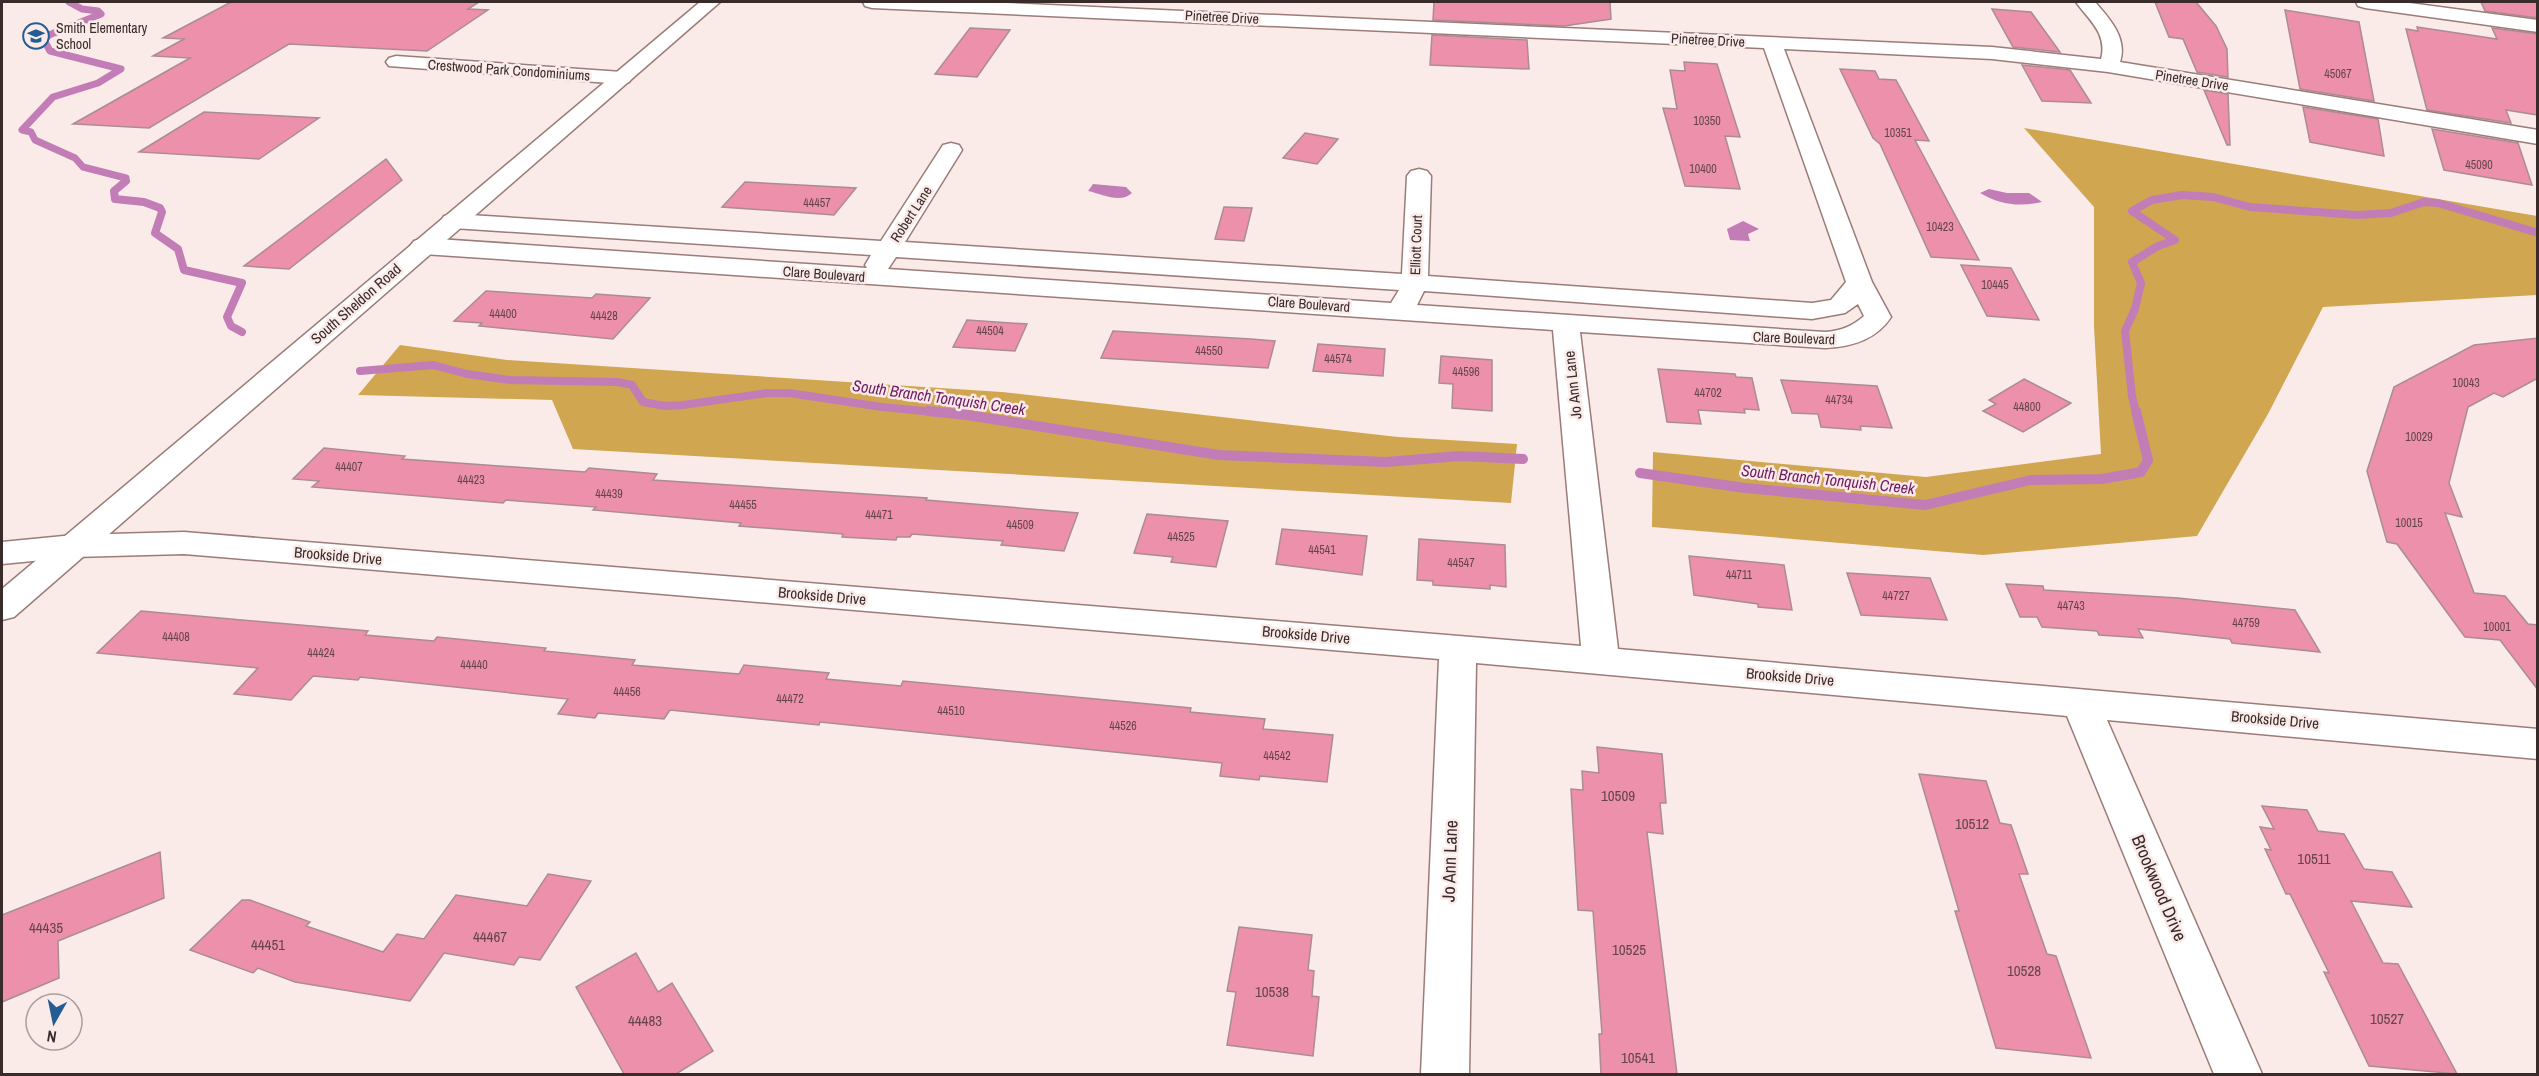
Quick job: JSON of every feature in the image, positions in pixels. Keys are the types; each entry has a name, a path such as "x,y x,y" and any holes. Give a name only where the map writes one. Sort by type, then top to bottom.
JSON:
{"street":[{"name":"South Sheldon Road","path":"2,608 711,2"},
{"name":"Pinetree Drive","path":"872,2 1992,53 2108,66 2538,137"},
{"path":"2085,2 2113,40 2112,57 2108,66"},
{"path":"2365,2 2421,6 2538,26"},
{"path":"1772,43 1858,282"},
{"name":"Crestwood Park Condominiums","path":"396,62 622,78"},
{"name":"Robert Lane","path":"869,277 951,150"},
{"name":"Elliott Court","path":"1401,310 1415,284 1419,176"},
{"name":"Clare Boulevard","path":"453,221 1812,311 1838,309 1851,297 1858,282"},
{"name":"Clare Boulevard","path":"423,246 869,277 1401,310 1720,335 1843,339 1867,328 1878,317 1858,282"},
{"name":"Jo Ann Lane","path":"1566,324 1601,661"},
{"name":"Brookside Drive","path":"2,553 74,546 184,543 1458,648 2538,744"},
{"name":"Jo Ann Lane","path":"1444,1074 1458,648"},
{"name":"Brookwood Drive","path":"2080,702 2238,1074"}],"shaded area":[{"path":"2024,128 2537,216 2537,295 2323,307 2268,414 2197,536 1983,555 1652,527 1653,452 1926,477 2101,454 2094,327 2094,207"},
{"path":"1093,184 1126,187 1132,193 1122,198 1111,197 1088,191"},
{"path":"1989,189 2007,193 2029,193 2042,202 2010,204 1980,193"},
{"path":"1743,221 1759,229 1748,234 1750,241 1730,240 1727,229"},
{"path":"400,345 507,360 1002,392 1398,437 1517,444 1511,503 573,449 552,400 358,395"}],"building":[{"path":"231,2 479,2 468,9 488,10 427,51 289,44 149,128 73,124 190,58 153,56 184,39 163,38"},
{"path":"1434,2 1610,2 1611,19 1564,26 1433,20"},
{"path":"2155,2 2196,2 2216,26 2227,49 2228,77 2197,72 2183,39 2169,37"},
{"path":"2481,2 2538,2 2538,18 2485,11"},
{"path":"1992,9 2031,12 2060,52 2013,47"},
{"path":"2285,10 2359,22 2374,101 2300,89"},
{"path":"2417,27 2497,39 2492,28 2538,34 2538,115 2506,110 2511,123 2427,110 2406,29 2418,31"},
{"path":"970,28 1010,30 977,77 935,74"},
{"path":"1432,35 1527,40 1529,69 1430,65"},
{"path":"1684,62 1717,64 1740,137 1725,136 1740,189 1685,186 1663,108 1677,109 1670,70 1685,71"},
{"path":"2022,65 2070,70 2091,103 2042,101"},
{"path":"1840,69 1875,71 1879,79 1896,80 1929,141 1915,140 1979,260 1931,257 1880,144 1873,138"},
{"path":"2204,90 2228,94 2230,145 2227,145"},
{"path":"2303,107 2378,119 2384,156 2310,142"},
{"path":"204,112 319,118 259,159 139,152"},
{"path":"2432,129 2518,143 2532,185 2444,170"},
{"path":"1305,133 1338,139 1317,164 1283,158"},
{"path":"386,159 402,180 289,269 244,266"},
{"path":"745,182 856,188 834,215 722,207"},
{"path":"1224,207 1252,208 1244,241 1215,239"},
{"path":"1961,265 2011,268 2039,320 1987,316"},
{"path":"486,291 592,298 596,294 650,298 613,339 479,326 482,323 454,321"},
{"path":"967,320 1027,324 1015,351 953,347"},
{"path":"1113,331 1275,341 1268,368 1101,358"},
{"path":"2538,338 2538,378 2503,397 2494,393 2468,407 2449,483 2462,517 2445,513 2474,593 2505,596 2528,624 2538,625 2538,690 2500,640 2465,637 2397,544 2387,542 2367,471 2394,387 2474,345"},
{"path":"1318,344 1385,349 1383,376 1313,371"},
{"path":"1441,356 1492,360 1492,411 1452,408 1453,384 1439,383"},
{"path":"1658,369 1735,374 1736,377 1752,378 1759,410 1744,409 1745,413 1698,410 1701,424 1667,422"},
{"path":"2024,379 2071,403 2023,432 1983,411 1996,404 1989,400"},
{"path":"1781,380 1877,386 1892,428 1860,426 1861,430 1821,427 1818,414 1792,413"},
{"path":"324,448 405,456 402,459 585,472 589,468 657,474 653,480 927,498 926,500 1078,513 1064,551 1001,545 1003,541 912,534 910,537 897,537 896,540 842,537 843,534 739,526 741,523 593,510 596,507 506,500 503,503 312,487 319,481 293,479"},
{"path":"1147,514 1228,521 1216,567 1171,562 1173,557 1134,553"},
{"path":"1282,529 1367,536 1362,575 1276,564"},
{"path":"1419,539 1505,545 1506,587 1490,585 1490,589 1433,585 1433,581 1417,580"},
{"path":"1689,556 1784,565 1792,610 1758,607 1758,604 1694,595"},
{"path":"1847,573 1930,578 1947,620 1861,615"},
{"path":"2006,584 2043,586 2044,590 2178,598 2295,610 2320,652 2232,643 2230,639 2138,629 2143,638 2099,635 2097,631 2042,627 2037,617 2020,617"},
{"path":"141,611 368,631 365,635 434,641 437,637 546,648 544,651 635,660 632,665 739,674 744,665 829,673 826,679 901,686 903,681 1191,708 1190,712 1265,719 1263,729 1333,735 1327,782 1260,776 1259,780 1220,776 1222,763 820,722 819,725 670,710 664,719 598,713 595,718 558,714 568,699 360,677 358,680 313,676 291,700 234,694 258,668 97,653"},
{"path":"1597,747 1662,754 1666,803 1660,803 1663,834 1647,832 1677,1074 1601,1074 1599,1034 1602,1034 1593,911 1578,910 1571,789 1583,790 1582,771 1599,773"},
{"path":"1919,774 1986,781 2000,823 2011,825 2028,874 2019,874 2047,954 2056,956 2091,1058 1996,1048 1955,911 1959,911"},
{"path":"2262,806 2307,810 2318,831 2344,834 2364,869 2392,872 2412,907 2351,901 2383,963 2398,964 2457,1074 2369,1066 2324,972 2329,973 2290,894 2286,894 2265,849 2271,850 2260,827 2274,829"},
{"path":"160,852 164,898 58,941 59,978 2,1002 2,915"},
{"path":"548,874 591,881 540,960 519,957 514,965 444,953 410,1001 295,982 258,968 253,973 190,950 242,900 250,900 310,922 306,926 383,952 397,934 424,939 456,895 527,906"},
{"path":"1239,927 1312,935 1308,970 1314,971 1312,996 1319,997 1313,1056 1227,1045 1236,992 1227,991"},
{"path":"636,953 658,992 672,983 713,1051 676,1074 624,1074 576,987"}],"waterway":[{"name":"South Branch Tonquish Creek","path":"69,2 82,9 98,11 101,14 49,35 44,40 50,51 121,69 98,83 53,97 22,130 31,132 35,140 75,158 83,167 126,178 124,182"},
{"name":"South Branch Tonquish Creek","path":"126,181 114,191 115,199 144,202 160,208 162,212 155,233 178,249 184,270 242,283 227,317 231,326 242,332"},
{"name":"South Branch Tonquish Creek","path":"2136,413 2125,331 2135,309 2141,283 2132,262 2158,246 2175,240 2132,211 2152,200 2182,195 2213,197 2250,207 2357,215 2391,213 2424,202 2438,203 2538,233"},
{"name":"South Branch Tonquish Creek","path":"360,371 433,365 467,374 510,380 618,382 632,385 643,402 665,406 767,393 789,393 882,407 944,413"},
{"name":"South Branch Tonquish Creek","path":"928,411 967,415 1219,455 1386,462 1460,456 1523,459"},
{"name":"South Branch Tonquish Creek","path":"1640,473 1745,488 1925,505 2031,480 2102,479 2141,472 2148,460 2136,411"}],"place":[{"name":"Smith Elementary School","path":"36,36"}]}
